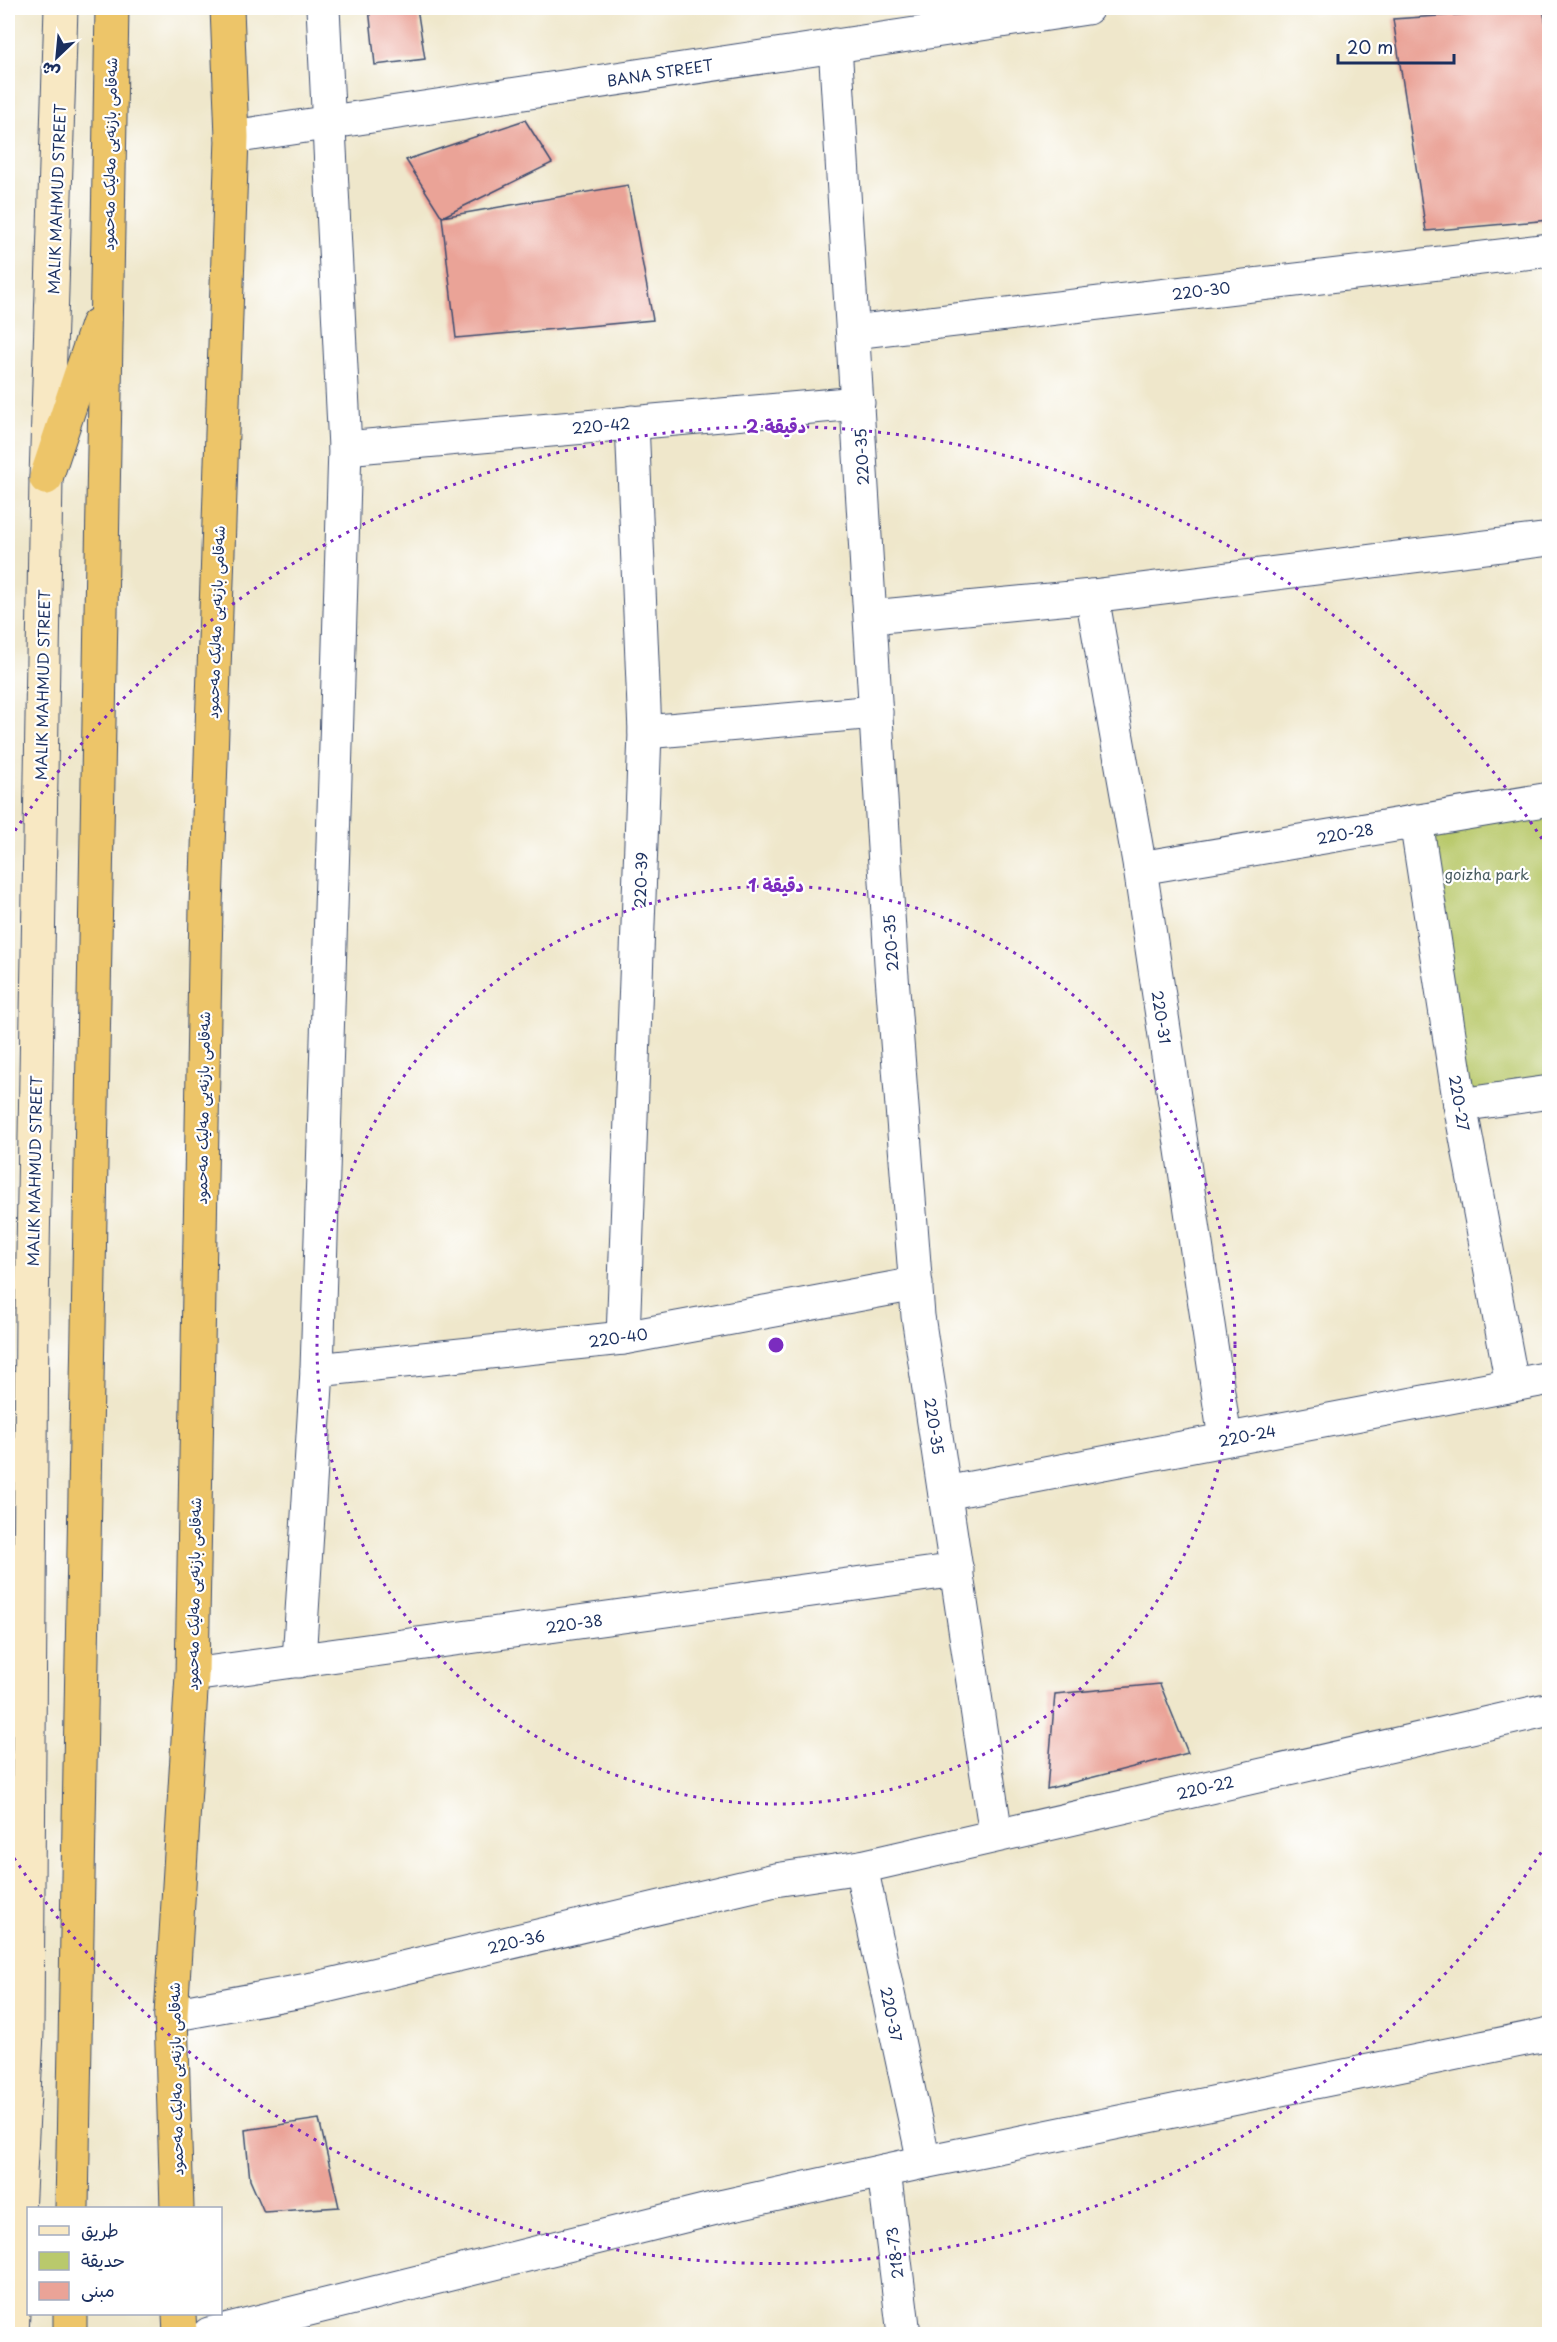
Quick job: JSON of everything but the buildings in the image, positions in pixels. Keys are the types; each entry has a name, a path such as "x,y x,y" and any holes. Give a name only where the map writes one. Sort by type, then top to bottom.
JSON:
{"highway":[{"name":"شەقامی بازنەیی مەلیک مەحمود","path":"72,2207 112,8"},
{"name":"شەقامی بازنەیی مەلیک مەحمود","path":"177,2207 171,2015 192,1675 206,895 232,137 227,8"},
{"path":"46,478 106,294"},
{"path":"70,2315 70,2334"},
{"path":"180,2315 180,2334"}],"main road":[{"name":"MALIK MAHMUD STREET","path":"12,2334 27,2033 32,1313 46,478 62,8"}],"street":[{"path":"299,1661 317,1370 345,447 323,8"},
{"name":"BANA STREET","path":"232,137 1087,8"},
{"name":"220-35","path":"836,45 891,963 918,1316 996,1835"},
{"name":"220-30","path":"853,332 1550,250"},
{"name":"220-42","path":"345,447 858,403"},
{"name":"220-39","path":"623,1338 645,732 632,423"},
{"path":"871,617 1092,596 1550,539"},
{"name":"220-31","path":"1092,596 1140,868 1225,1439"},
{"path":"645,732 876,711"},
{"name":"220-28","path":"1140,868 1550,799"},
{"name":"220-27","path":"1416,821 1460,1105 1512,1384"},
{"path":"1460,1105 1550,1092"},
{"name":"220-40","path":"317,1370 623,1338 916,1284"},
{"name":"220-24","path":"945,1492 1550,1378"},
{"name":"220-38","path":"192,1675 957,1570"},
{"name":"220-22","path":"861,1867 1550,1709"},
{"name":"220-36","path":"171,2015 314,1989 775,1880 861,1867"},
{"name":"220-37","path":"861,1867 924,2162"},
{"path":"209,2334 253,2328 712,2209 924,2162 1550,2034"},
{"name":"218-73","path":"884,2171 904,2334"}],"green space":[{"name":"goizha park","path":"1549,799 1549,1092 1460,1105 1416,821"}]}
